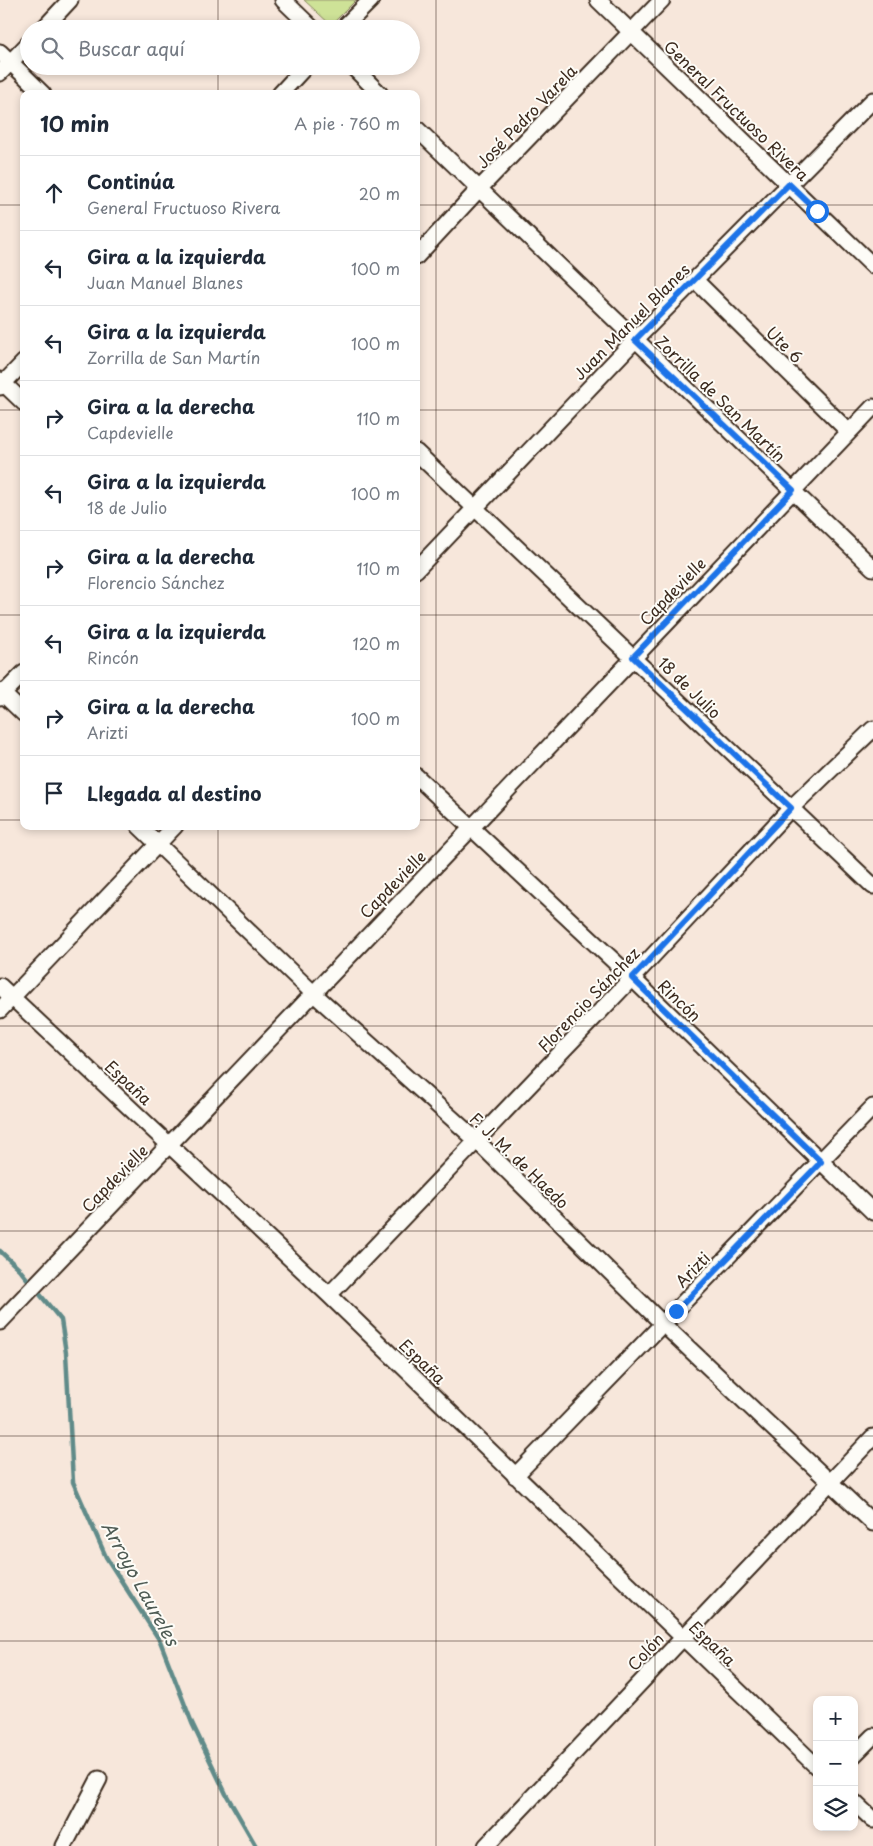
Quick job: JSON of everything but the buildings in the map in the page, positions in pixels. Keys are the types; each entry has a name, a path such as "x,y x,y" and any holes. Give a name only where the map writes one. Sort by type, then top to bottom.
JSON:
{"street":[{"path":"51,20 70,0"},
{"path":"283,0 304,20"},
{"path":"351,20 371,0"},
{"name":"General Fructuoso Rivera","path":"598,0 873,266"},
{"name":"José Pedro Varela","path":"420,253 479,188 662,0"},
{"path":"0,73 5,57 20,48"},
{"path":"5,57 20,72"},
{"path":"23,75 39,90"},
{"path":"284,90 298,75"},
{"path":"361,75 376,90"},
{"name":"Juan Manuel Blanes","path":"420,566 635,340 696,281 873,100"},
{"name":"Zorrilla de San Martín","path":"420,132 873,568"},
{"name":"Ute 6","path":"696,281 849,432"},
{"path":"20,366 1,384 20,400"},
{"name":"Capdevielle","path":"0,1322 170,1146 470,827 873,406"},
{"name":"18 de Julio","path":"420,456 873,886"},
{"path":"20,677 1,694 20,711"},
{"name":"Florencio Sánchez","path":"330,1295 791,808 873,729"},
{"name":"Rincón","path":"420,780 632,978 873,1212"},
{"name":"F. J. M. de Haedo","path":"143,830 313,993 476,1140 663,1324 873,1523"},
{"path":"0,1010 171,830"},
{"name":"España","path":"0,986 330,1295 813,1763"},
{"name":"Arizti","path":"516,1476 873,1107"},
{"name":"Colón","path":"486,1846 873,1437"},
{"path":"858,1751 873,1736"},
{"path":"70,1843 99,1779"},
{"path":"858,1806 873,1820"}],"green space":[{"path":"304,0 356,0 336,20 326,20"}],"waterway":[{"name":"Arroyo Laureles","path":"0,1251 19,1269 61,1320 66,1353 73,1482 106,1557 160,1641 192,1723 226,1794 256,1846"}],"route":[{"path":"676,1311 821,1162 632,978 791,808 633,657 793,490 635,340 696,281 789,184 817,211"}]}
